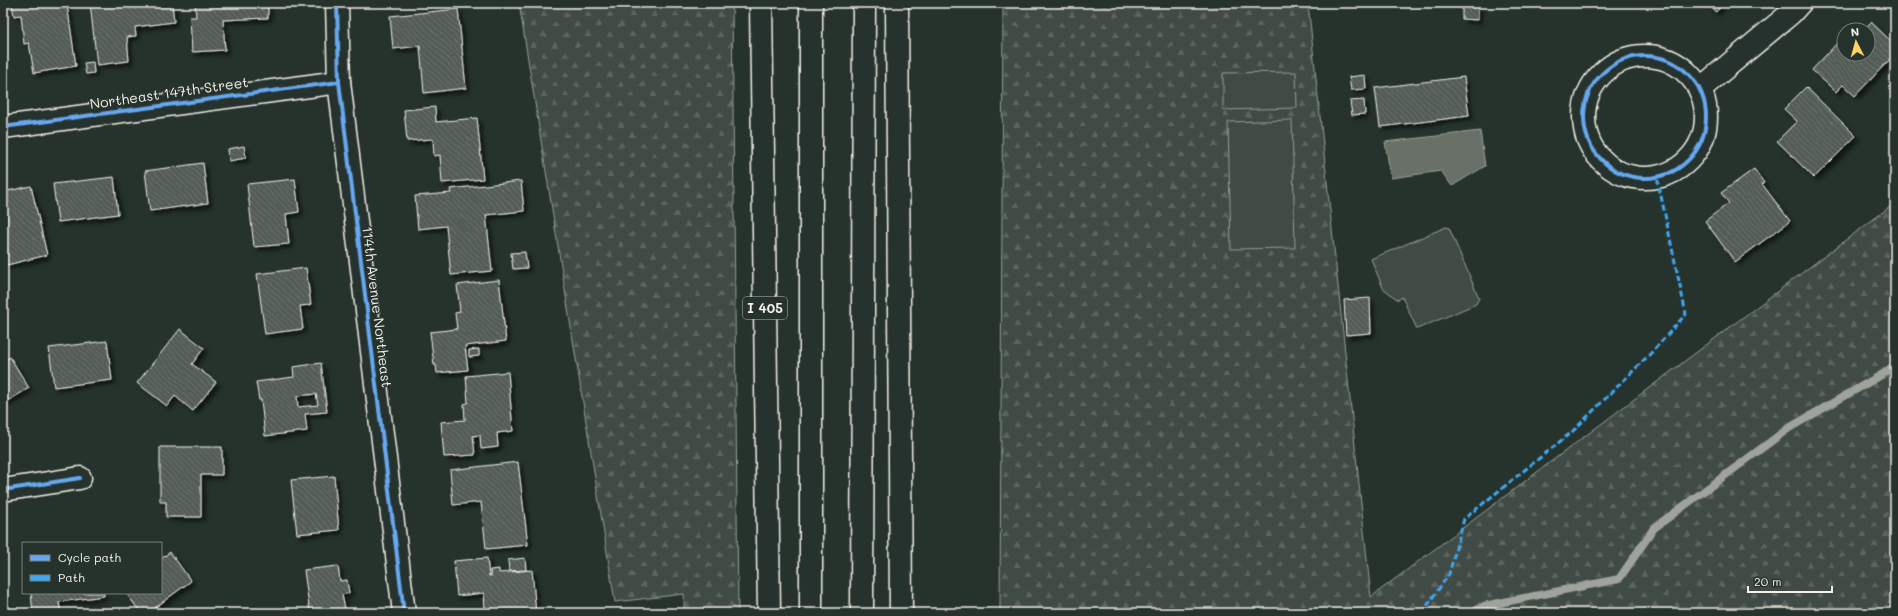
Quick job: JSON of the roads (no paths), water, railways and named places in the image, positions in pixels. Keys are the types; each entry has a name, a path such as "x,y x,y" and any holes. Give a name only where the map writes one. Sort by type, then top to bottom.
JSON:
{"main road":[{"name":"114th Avenue Northeast","path":"337,3 339,82 404,613"},
{"name":"I 405","path":"761,3 769,613"},
{"path":"811,3 811,613"},
{"path":"862,613 864,3"},
{"path":"897,3 901,613"},
{"path":"1700,89 1791,13 1800,3"},
{"path":"1653,55 1681,67 1700,89 1707,118 1700,144 1679,169 1651,179 1622,175 1597,158 1584,131 1584,102 1598,75 1620,61 1653,55"},
{"name":"Northeast 147th Street","path":"3,127 339,82"},
{"path":"3,490 80,478"}],"waterway":[{"path":"1472,613 1484,606 1619,579 1654,528 1789,428 1883,374 1895,365"}]}
